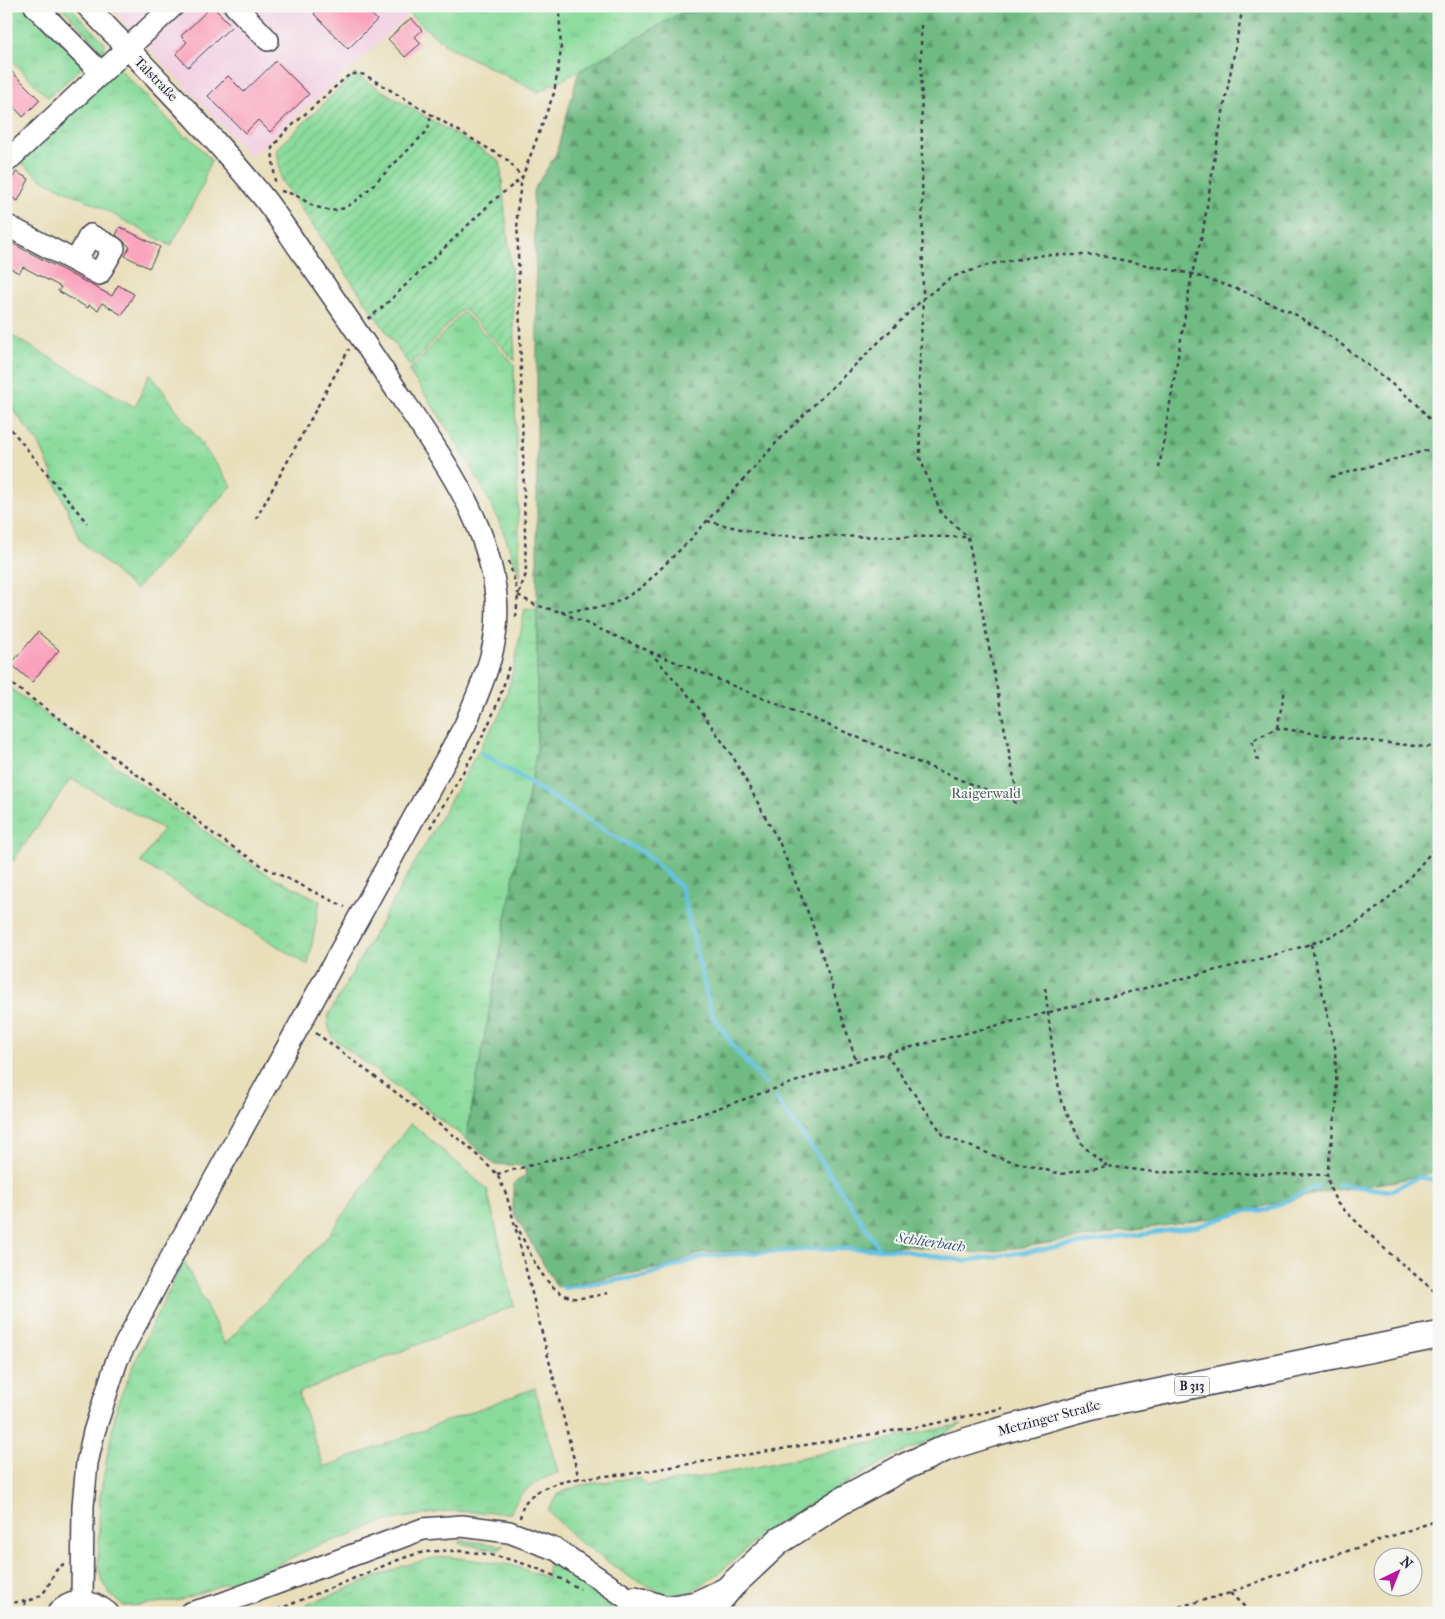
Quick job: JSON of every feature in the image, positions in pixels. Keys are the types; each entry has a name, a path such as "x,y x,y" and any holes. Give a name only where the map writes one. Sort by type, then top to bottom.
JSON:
{"main road":[{"name":"Metzinger Straße","path":"708,1613 732,1585 779,1541 842,1500 948,1447 1091,1406 1439,1335"}],"street":[{"path":"35,6 101,73"},
{"name":"Talstraße","path":"82,1602 81,1557 87,1463 94,1432 117,1360 160,1278 465,725 491,662 497,628 496,597 490,557 468,505 363,326 265,199 225,152 87,6"},
{"path":"10,150 101,73 173,6"},
{"path":"235,6 268,40"},
{"path":"6,225 76,261"},
{"path":"190,1613 218,1605 423,1529 462,1526 509,1532 557,1550 649,1613"},
{"path":"620,1592 666,1607 696,1602 732,1585"},
{"path":"58,1613 70,1604 82,1602 92,1603 108,1613"}],"path":[{"path":"559,6 561,50 554,93 522,178 517,211 526,574 518,595 535,605 562,612 649,651 1019,804 968,537 941,513 920,458 919,379 923,299 921,25"},
{"path":"1159,468 1192,274 1203,231 1214,155 1243,6"},
{"path":"430,115 427,132 360,198 345,208 331,211 313,206 296,195 276,190 272,148 284,133 350,74 358,73 365,75 509,161 522,178"},
{"path":"256,519 363,326 495,199 522,178"},
{"path":"562,612 608,606 625,598 642,586 658,572 706,521 784,434 923,299 952,277 991,264 1044,255 1098,255 1192,274 1243,291 1293,313 1338,341 1416,404 1439,431"},
{"path":"6,423 87,522"},
{"path":"1331,476 1439,447"},
{"path":"706,521 770,536 968,537"},
{"path":"649,651 696,704 733,757 780,844 810,920 856,1061"},
{"path":"6,680 175,802 216,836 264,867 360,914"},
{"path":"1277,728 1285,690"},
{"path":"1258,761 1252,741 1277,728 1350,739 1425,747 1439,746"},
{"path":"497,1174 610,1145 856,1061 1264,958 1311,944 1339,933 1363,919 1389,898 1439,842"},
{"path":"1311,944 1335,1047 1336,1101 1327,1175 1330,1188 1338,1204 1387,1251 1439,1294"},
{"path":"1045,988 1061,1101 1084,1146 1107,1166"},
{"path":"313,1030 464,1143 497,1174 506,1194 513,1218 579,1479"},
{"path":"886,1054 944,1136 1000,1158 1061,1174 1107,1166 1155,1172 1327,1175"},
{"path":"513,1218 540,1271 554,1288 574,1298 608,1293"},
{"path":"519,1522 522,1508 536,1493 547,1487 579,1479 637,1472 928,1425 1012,1406"},
{"path":"1156,1613 1230,1593 1268,1578 1439,1520"},
{"path":"270,1613 382,1567 425,1552 459,1551 507,1558 555,1575 586,1592"},
{"path":"6,1603 25,1601 38,1597 49,1586 58,1566 81,1557"},
{"path":"1230,1593 1238,1602 1256,1613"},
{"path":"25,1601 26,1613"}],"shaded area":[{"path":"108,6 411,6 409,14 355,65 250,157 207,109"}],"green space":[{"path":"6,6 27,6 84,65 48,98 6,54"},
{"path":"61,6 69,6 104,42 104,53 98,61 94,57 101,50"},
{"path":"411,6 742,6 681,13 538,92 447,46 409,14"},
{"name":"Raigerwald","path":"742,6 1439,6 1439,1171 1396,1181 1324,1192 1209,1219 982,1253 906,1246 704,1252 665,1267 557,1287 513,1212 513,1184 526,1175 524,1166 494,1164 466,1139 537,749 537,307 533,191 556,154 579,71 681,13"},
{"path":"118,67 186,138 189,136 211,160 204,183 171,246 98,206 43,180 18,160"},
{"path":"354,74 500,161 511,269 515,361 463,308 410,366 281,180 277,149"},
{"path":"463,312 514,364 520,576 488,498 450,433 409,371"},
{"path":"6,332 135,407 150,373 232,486 135,590 80,540 40,445 6,400"},
{"path":"525,608 537,610 537,749 466,1139 333,1038 328,1019 330,1012 503,708 515,663"},
{"path":"6,685 258,869 320,901 308,965 141,862 163,829 71,779 13,861 6,857"},
{"path":"411,1123 487,1189 514,1306 298,1393 324,1467 535,1388 558,1473 529,1487 518,1499 511,1513 448,1511 401,1518 373,1525 350,1536 321,1544 269,1568 179,1600 124,1606 110,1595 102,1581 98,1562 100,1496 117,1404 150,1329 184,1261 225,1344 327,1237"},
{"path":"962,1424 940,1436 896,1455 771,1527 719,1573 691,1592 668,1595 634,1580 577,1540 548,1511 559,1493 582,1485 638,1477 647,1486 742,1470"},
{"path":"463,1540 504,1546 498,1550 458,1543"},
{"path":"548,1556 628,1613 287,1613 403,1566 433,1558 450,1557 511,1565 548,1578"}],"building":[{"path":"212,6 232,26 188,67 176,54 187,42 181,36"},
{"path":"322,6 364,6 377,20 348,49 314,14"},
{"path":"411,18 422,30 415,37 421,43 405,57 388,39"},
{"path":"276,61 309,94 270,132 258,120 245,133 208,96 228,76 244,92"},
{"path":"6,66 40,100 23,117 6,98"},
{"path":"16,172 29,179 18,201 6,194 6,190"},
{"path":"120,227 160,247 149,268 125,256 130,247 116,235"},
{"path":"6,240 112,296 118,285 134,294 122,315 102,303 98,310 89,305 88,308 58,291 61,287 23,267 19,273 6,266"},
{"path":"38,632 59,650 32,682 11,664"}],"waterway":[{"path":"482,753 645,854 681,887 711,1013 736,1050 765,1084"},
{"path":"776,1099 821,1160 880,1249"},
{"name":"Schlierbach","path":"1338,1184 1390,1191 1419,1177 1439,1181"},
{"name":"Schlierbach","path":"564,1288 645,1276 705,1256 817,1249 894,1249 966,1261 1199,1226 1244,1211 1267,1210 1318,1186"}]}
